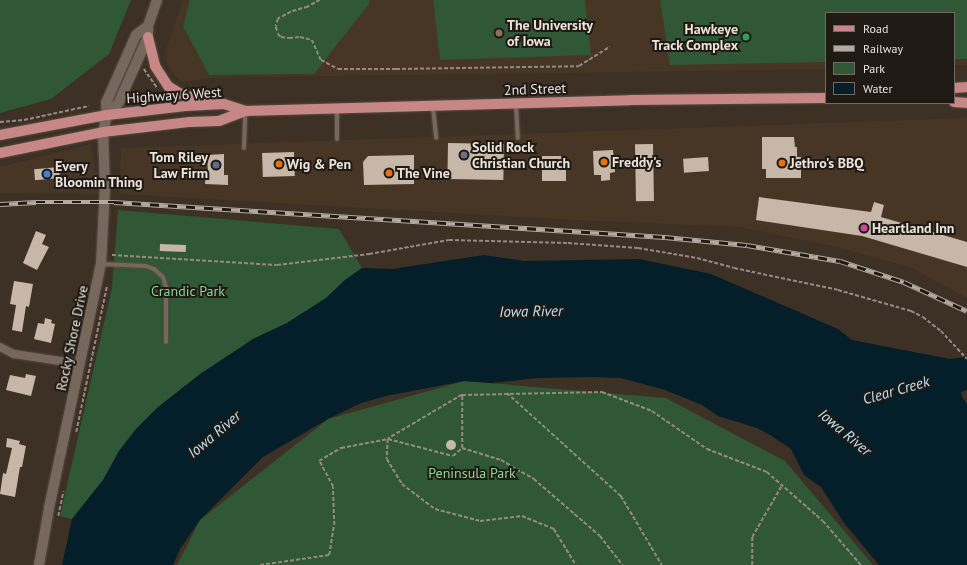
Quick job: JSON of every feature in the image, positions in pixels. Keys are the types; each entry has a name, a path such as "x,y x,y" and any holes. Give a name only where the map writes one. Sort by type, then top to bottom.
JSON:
{"main road":[{"path":"148,32 155,66 168,86 179,93 215,104"},
{"path":"955,88 967,87"},
{"name":"2nd Street","path":"245,111 516,103 825,98"},
{"path":"955,102 967,103"},
{"name":"Highway 6 West","path":"0,135 108,115 215,104 224,104 245,111"},
{"name":"Highway 6 West","path":"0,153 103,132 190,122 220,121 245,111"}],"street":[{"path":"108,115 120,102 148,32 157,0"},
{"name":"Rocky Shore Drive","path":"39,565 49,508 80,364 106,264 103,132 108,115"},
{"path":"0,347 14,354 80,364"}],"lane":[{"path":"516,103 518,138"},
{"path":"433,106 436,138"},
{"path":"337,108 337,139"},
{"path":"244,148 245,111"},
{"path":"106,264 146,266 154,269 163,278 166,287 166,342"}],"path":[{"path":"320,0 308,7 291,12 278,19 276,27 278,34 285,38 307,38 312,40 321,60 338,69 579,66 610,47"},
{"path":"126,101 162,93 151,82 144,67"},
{"path":"0,122 24,120 89,106"},
{"path":"106,264 110,254 277,265 369,254 449,240 568,243 638,248 697,258 734,268 838,290 911,311 927,319 967,359"},
{"path":"75,436 107,285"},
{"path":"260,565 328,555 334,525 333,487 319,461 341,448 388,439 462,395 602,392 652,411 707,449 767,472 823,521 861,565"},
{"path":"507,393 621,496 662,565"},
{"path":"388,439 453,456 462,448 462,395"},
{"path":"388,439 387,459 402,484 435,509 480,521 522,516 554,529 576,565"},
{"path":"462,448 501,460 534,479 600,536 623,565"},
{"path":"58,520 64,485"},
{"path":"752,565 752,537 782,485"}],"shaded area":[{"name":"The University of Iowa","path":"183,0 967,0 967,65 955,65 955,12 825,12 825,69 210,78 182,82 175,76 168,65 165,52"},
{"path":"967,118 967,298 910,267 833,246 739,227 574,220 119,194 121,148"},
{"path":"91,144 100,194 0,193 0,167"}],"green space":[{"path":"0,0 131,0 109,54 51,99 0,113"},
{"path":"190,0 369,0 369,4 314,74 209,75 183,26"},
{"path":"433,0 585,0 591,55 440,60"},
{"name":"Hawkeye Track Complex","path":"660,0 967,0 967,59 955,59 955,12 825,12 825,62 670,65"},
{"name":"Crandic Park","path":"118,210 339,229 362,268 345,280 326,298 287,323 253,339 181,389 157,408 136,429 119,451 103,480 72,519 60,516 112,288"},
{"name":"Peninsula Park","path":"464,381 666,398 785,461 873,565 177,565 200,520 328,419"}],"water":[{"path":"484,255 524,261 639,259 711,274 838,329 852,340 950,359 967,357 967,390 961,392 962,397 967,404 967,565 879,565 844,523 821,487 804,475 791,449 770,435 757,428 718,416 702,405 665,390 621,378 593,377 537,378 491,383 464,381 386,396 361,403 328,419 263,457 200,520 180,549 173,565 62,565 72,519 103,480 119,451 136,429 157,408 200,374 253,339 287,323 326,298 345,280 362,268 392,269"}],"building":[{"name":"Jethro's BBQ","path":"762,137 794,137 795,147 797,147 797,157 801,157 801,178 766,178 766,169 762,169"},
{"name":"Solid Rock Christian Church","path":"448,143 504,144 503,180 447,179"},
{"path":"635,144 653,144 654,201 636,201"},
{"name":"Freddy's","path":"613,150 615,172 610,173 610,180 601,181 601,175 594,175 593,151"},
{"name":"Wig & Pen","path":"294,152 295,176 263,177 262,153"},
{"name":"Tom Riley Law Firm","path":"224,154 224,175 228,175 228,185 205,184 206,174 208,174 207,155"},
{"name":"The Vine","path":"414,155 414,184 364,185 363,162 368,156"},
{"path":"542,156 566,156 566,181 542,181"},
{"path":"708,157 709,171 684,173 683,159"},
{"name":"Every Bloomin Thing","path":"59,167 60,178 35,180 34,169"},
{"name":"Heartland Inn","path":"759,197 871,212 874,202 884,205 881,217 967,242 967,267 862,236 756,220"},
{"path":"36,231 46,235 42,244 49,247 37,270 23,263"},
{"path":"160,244 186,245 186,252 160,251"},
{"path":"14,281 33,284 29,307 26,306 22,332 12,330 16,305 10,304"},
{"path":"45,318 52,320 51,323 55,324 51,343 34,339 38,323 44,324"},
{"path":"26,374 36,376 31,396 6,390 10,375 25,378"},
{"path":"7,438 20,441 19,444 26,446 22,467 20,467 15,497 0,494 3,473 6,474 12,448 6,447"},
{"path":"451,440 456,445 451,450 446,445"}],"railway":[{"path":"0,204 36,202 114,202 665,237 747,245 840,261 904,282 967,311"}],"place":[{"name":"The University of Iowa","path":"499,33"},
{"name":"Hawkeye Track Complex","path":"746,37"},
{"name":"Solid Rock Christian Church","path":"464,155"},
{"name":"Freddy's","path":"604,162"},
{"name":"Jethro's BBQ","path":"782,163"},
{"name":"Wig & Pen","path":"279,164"},
{"name":"Tom Riley Law Firm","path":"216,165"},
{"name":"The Vine","path":"389,173"},
{"name":"Every Bloomin Thing","path":"47,174"},
{"name":"Heartland Inn","path":"864,228"}],"water label":[{"name":"Iowa River","path":"531,311"},
{"name":"Clear Creek","path":"896,390"},
{"name":"Iowa River","path":"845,432"},
{"name":"Iowa River","path":"214,434"}]}
